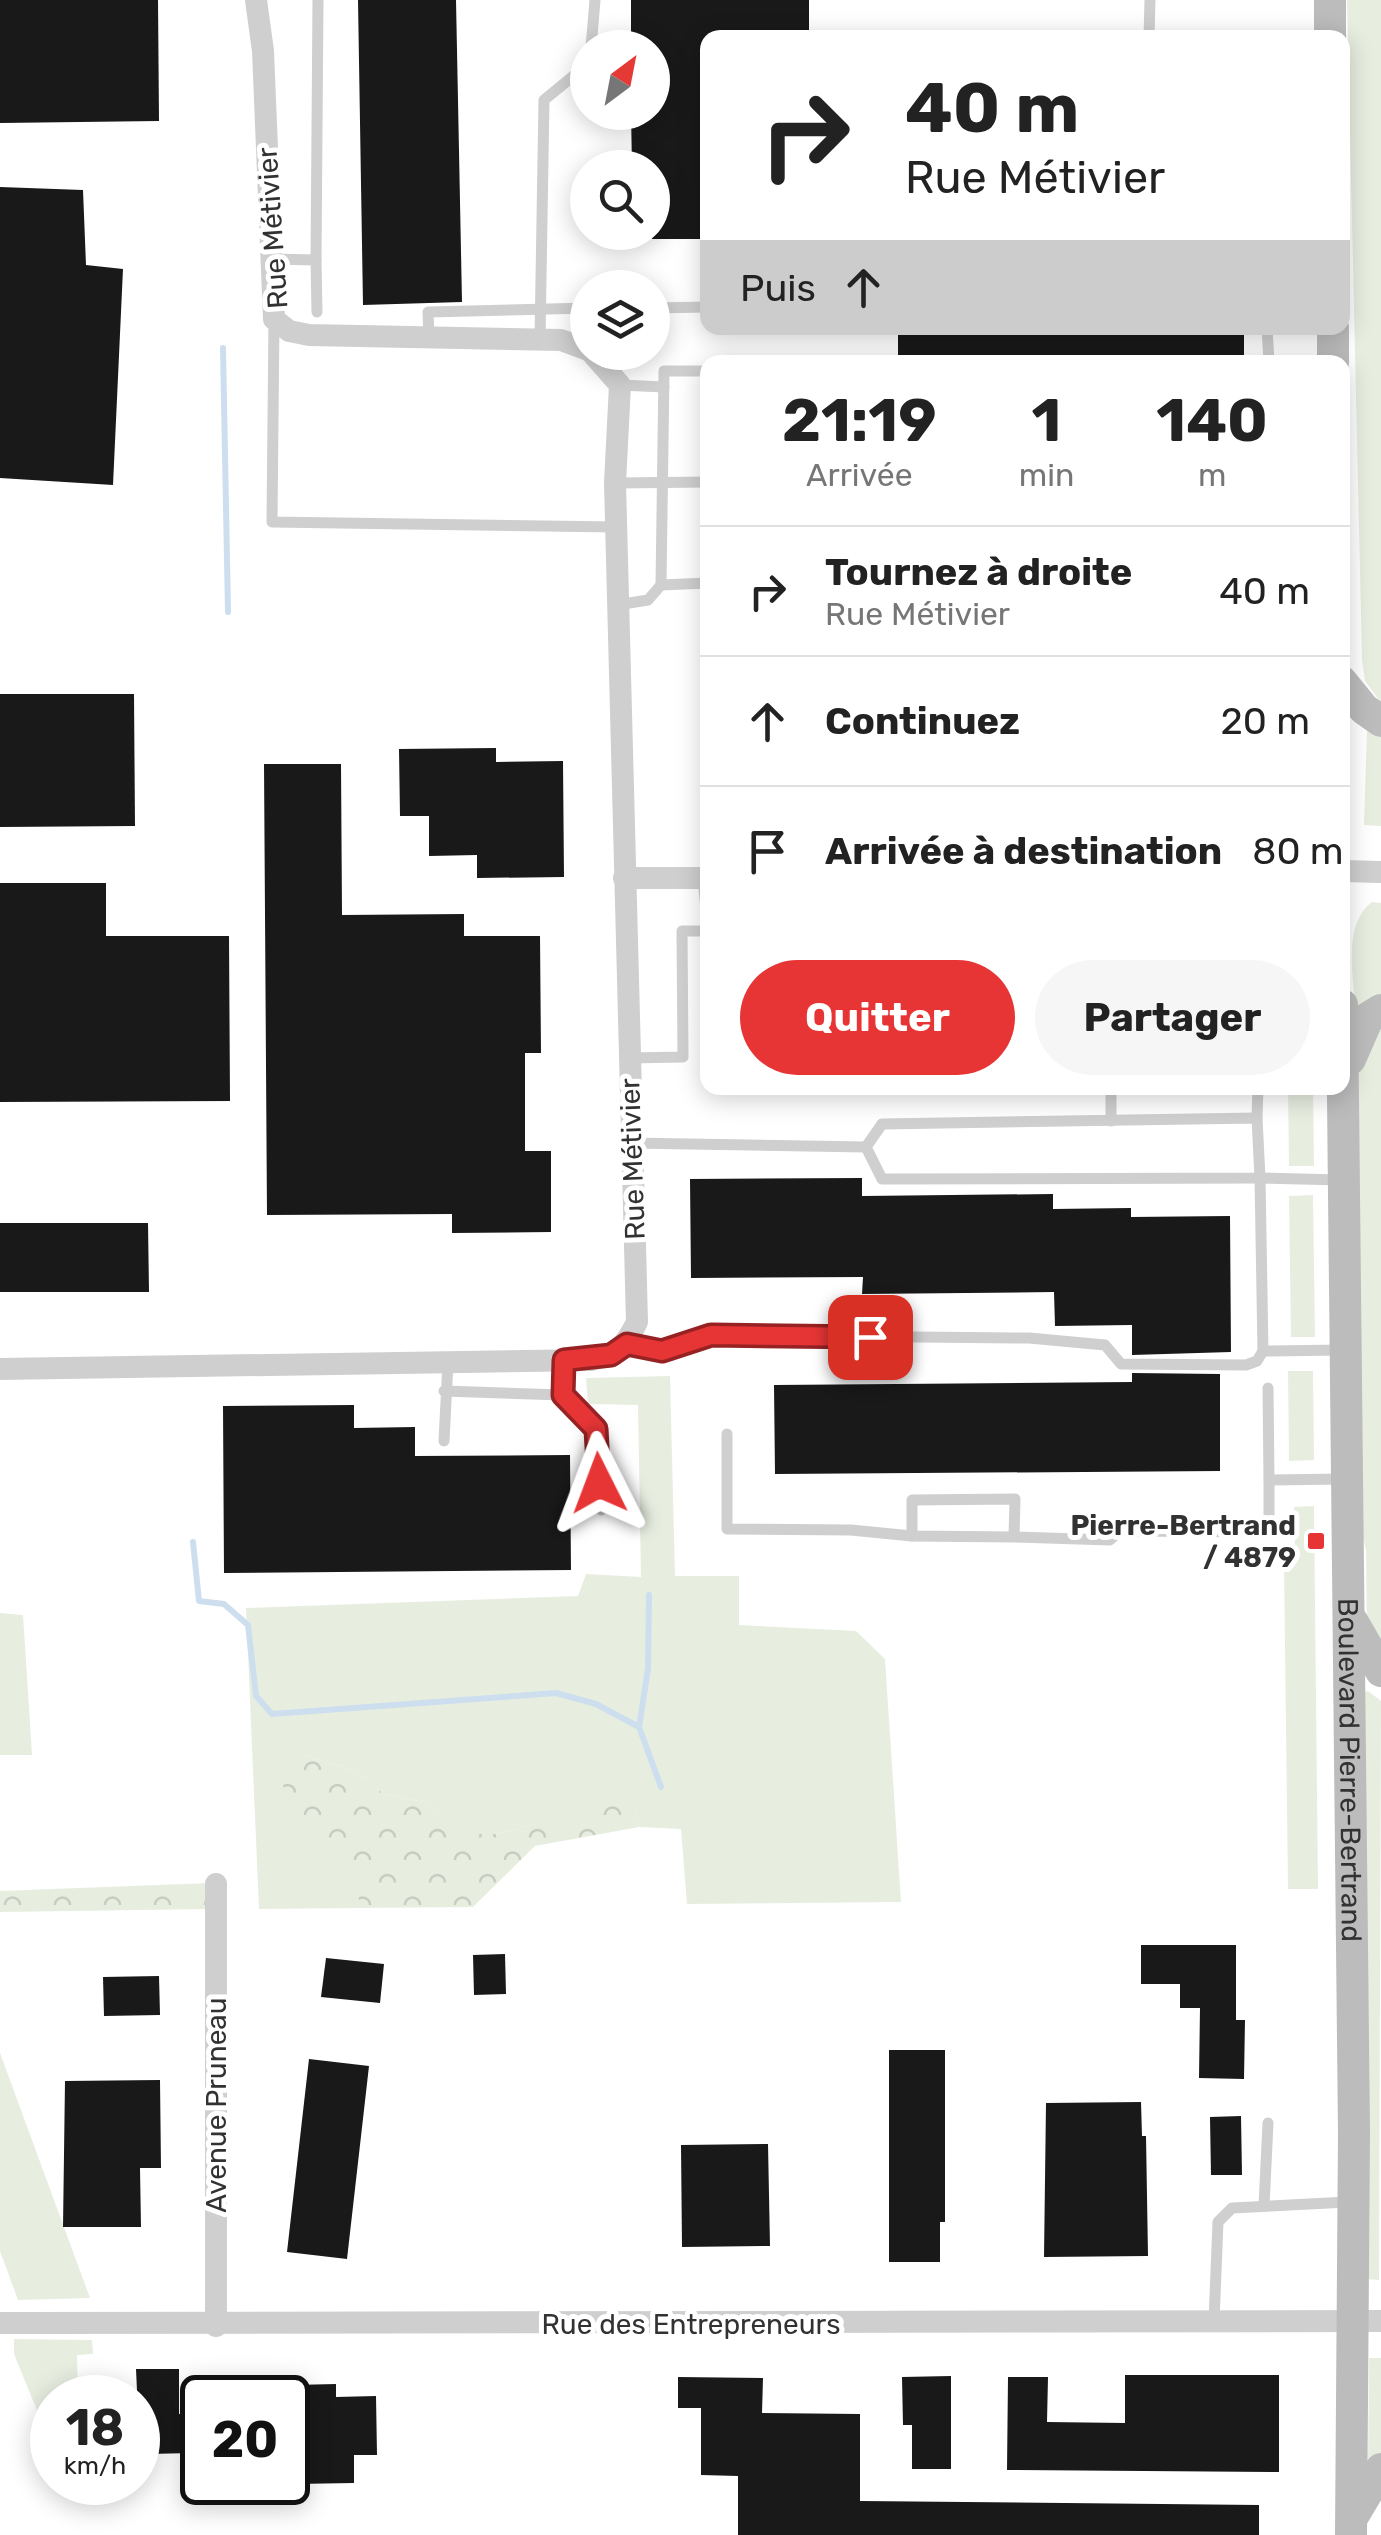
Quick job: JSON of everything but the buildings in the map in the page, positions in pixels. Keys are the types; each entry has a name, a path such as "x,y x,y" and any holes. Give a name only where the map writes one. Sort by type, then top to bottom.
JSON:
{"main road":[{"path":"1330,0 1330,30"},
{"path":"1350,692 1381,722"},
{"path":"1350,1061 1366,1022 1381,1010"},
{"name":"Boulevard Pierre-Bertrand","path":"1345,1095 1353,2202 1366,2320 1351,2527"},
{"path":"1350,1617 1381,1671"},
{"path":"1351,2527 1381,2468"}],"street":[{"name":"Rue Métivier","path":"256,0 263,50 274,319 289,331 308,335 561,340 570,343"},
{"name":"Rue Métivier","path":"607,370 620,385 615,483 637,1322 627,1344"},
{"path":"1350,871 1381,872"},
{"path":"624,878 700,878"},
{"path":"0,1369 564,1360 611,1355 627,1344"},
{"name":"Avenue Pruneau","path":"216,1884 216,2326"},
{"name":"Rue des Entrepreneurs","path":"0,2323 216,2326 1366,2320"}],"lane":[{"path":"317,312 318,0"},
{"path":"592,30 595,0"},
{"path":"1150,0 1150,30"},
{"path":"540,340 544,100 570,79"},
{"path":"270,259 316,260"},
{"path":"670,308 700,307"},
{"path":"428,338 428,312 570,308"},
{"path":"274,319 272,522 616,527"},
{"path":"618,605 648,600 661,585 664,371 700,371"},
{"path":"620,385 664,387"},
{"path":"615,483 700,482"},
{"path":"661,585 700,583"},
{"path":"629,1058 683,1057 682,930 700,931"},
{"path":"1111,1095 1111,1121"},
{"path":"627,1344 662,1351 711,1335 1029,1338 1106,1346 1121,1364 1246,1365 1257,1360 1263,1351 1258,1095"},
{"path":"866,1147 882,1124 1257,1118"},
{"path":"632,1143 866,1147"},
{"path":"866,1147 882,1180 1346,1180"},
{"path":"1263,1351 1346,1350"},
{"path":"563,1395 564,1360"},
{"path":"444,1441 448,1362"},
{"path":"728,1434 727,1529 1110,1540 1120,1531 1269,1532 1268,1388"},
{"path":"444,1391 563,1395 596,1429 600,1510"},
{"path":"1269,1480 1347,1479"},
{"path":"912,1536 912,1500 1015,1500 1014,1538"},
{"path":"1264,2206 1268,2123"},
{"path":"1214,2322 1218,2222 1232,2208 1353,2202"}],"green space":[{"path":"1347,0 1381,0 1381,703 1365,681 1362,659"},
{"path":"1367,731 1381,736 1381,826 1364,825"},
{"path":"1372,902 1381,903 1381,998 1355,1009 1353,937 1363,912"},
{"path":"1381,1025 1381,1656 1367,1640 1366,1550 1358,1517 1358,1062"},
{"path":"1288,1095 1313,1095 1314,1166 1289,1166"},
{"path":"1313,1195 1315,1337 1291,1337 1289,1196"},
{"path":"1288,1371 1313,1371 1314,1460 1289,1461"},
{"path":"670,1376 675,1576 739,1576 739,1625 856,1631 885,1659 901,1902 687,1904 681,1829 639,1827 633,1800 496,1834 453,1834 424,1802 383,1794 366,1778 344,1767 299,1754 317,1829 349,1853 361,1908 259,1909 246,1608 578,1596 586,1574 641,1577 638,1405 588,1404 586,1378"},
{"path":"1314,1506 1318,1889 1288,1889 1284,1566 1295,1566 1294,1507"},
{"path":"0,1613 23,1615 32,1755 0,1755"},
{"path":"1368,1691 1381,1701 1379,2280 1366,2279 1363,1693"},
{"path":"299,1754 344,1767 366,1778 383,1794 424,1802 453,1834 496,1834 633,1799 639,1827 535,1846 473,1907 361,1908 353,1873 341,1849 321,1833 286,1822 283,1782"},
{"path":"210,1883 210,1909 0,1912 0,1891"},
{"path":"0,2053 90,2298 18,2300 0,2251"},
{"path":"14,2339 92,2340 93,2354 77,2355 77,2375 30,2375 30,2393 14,2354"},
{"path":"1369,2358 1381,2358 1381,2453 1368,2463"}],"waterway":[{"path":"223,348 228,612"},
{"path":"193,1542 199,1601 224,1604 248,1625 256,1696 272,1714 556,1693 596,1704 639,1727 661,1787"},
{"path":"639,1727 648,1669 649,1595"}],"place":[{"name":"Pierre-Bertrand / 4879","path":"1316,1541"}],"route":[{"path":"599,1483 596,1429 563,1395 564,1360 611,1355 627,1344 662,1351 711,1335 870,1337"}]}
